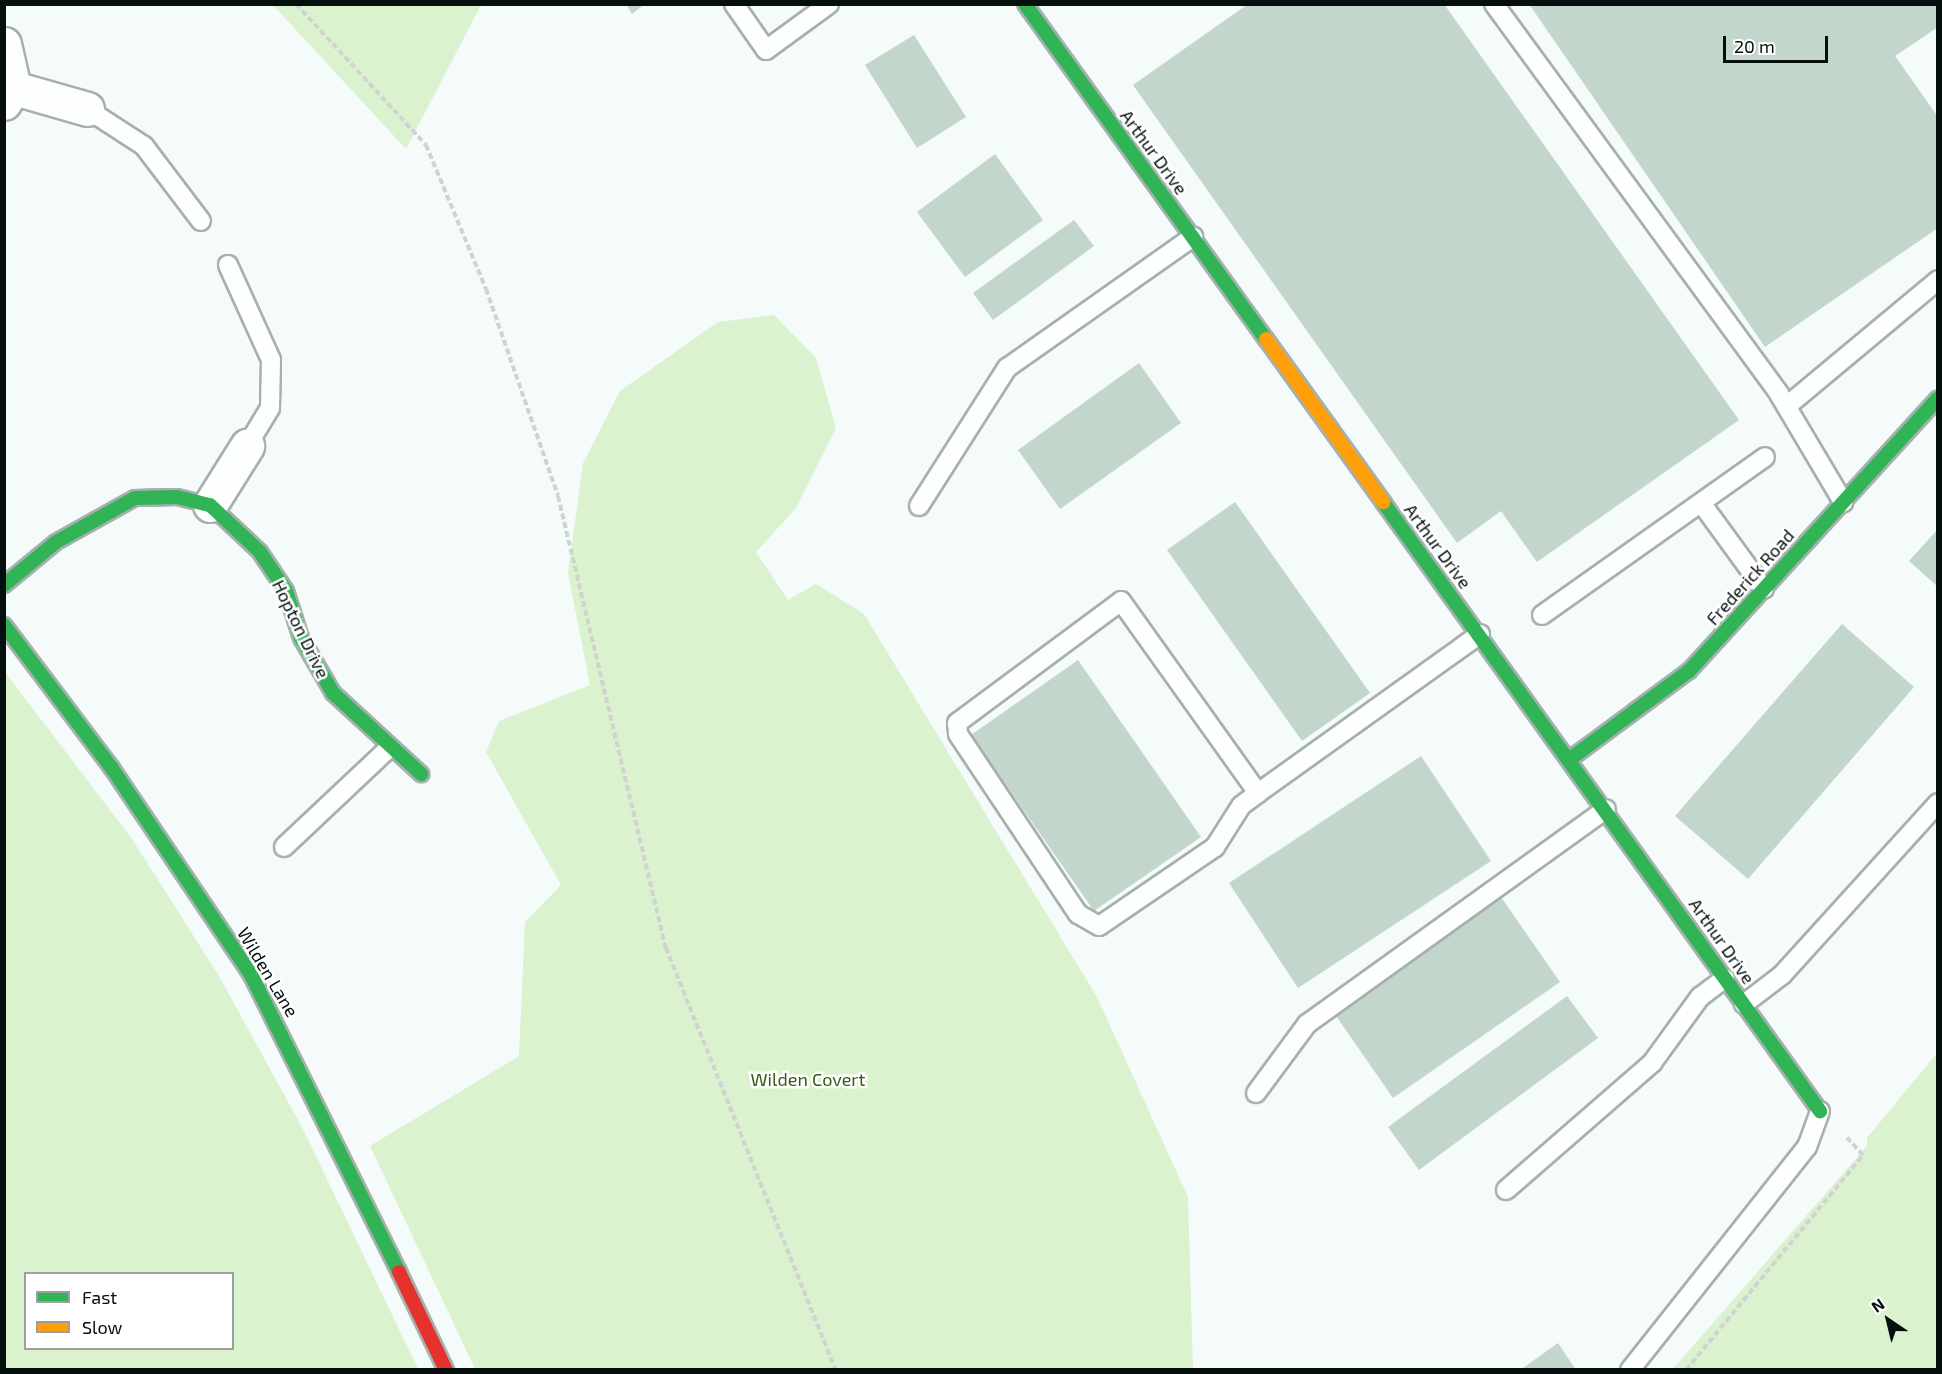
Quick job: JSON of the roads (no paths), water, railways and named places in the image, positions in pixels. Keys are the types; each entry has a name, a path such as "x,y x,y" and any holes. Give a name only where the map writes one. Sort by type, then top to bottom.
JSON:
{"street":[{"name":"Arthur Drive","path":"1025,4 1606,809 1820,1111"},
{"path":"4,44 9,95 87,109"},
{"name":"Frederick Road","path":"1570,759 1689,671 1938,398"},
{"path":"210,505 247,446"},
{"name":"Hopton Drive","path":"4,585 56,542 135,498 177,497 210,505 260,552 286,591 302,638 333,693 388,749 421,774"},
{"name":"Wilden Lane","path":"4,625 111,766 250,973 289,1043 446,1370"}],"lane":[{"path":"734,4 766,50 829,4"},
{"path":"1494,4 1787,406 1843,502"},
{"path":"87,109 144,146 201,221"},
{"path":"919,506 1007,368 1193,237"},
{"path":"228,265 271,360 270,408 247,446"},
{"path":"1787,406 1938,280"},
{"path":"1542,615 1702,504 1765,457"},
{"path":"1702,504 1764,589"},
{"path":"1258,793 1121,601 957,723 958,734 1078,914 1099,926 1215,847 1241,806 1480,634"},
{"path":"284,847 388,749"},
{"path":"1744,1004 1806,950 1938,803"},
{"path":"1256,1093 1307,1024 1606,809"},
{"path":"1506,1190 1652,1063 1700,997 1725,978"},
{"path":"1630,1370 1807,1147 1820,1111"}],"park label":[{"name":"Wilden Covert","path":"808,1079"}]}
